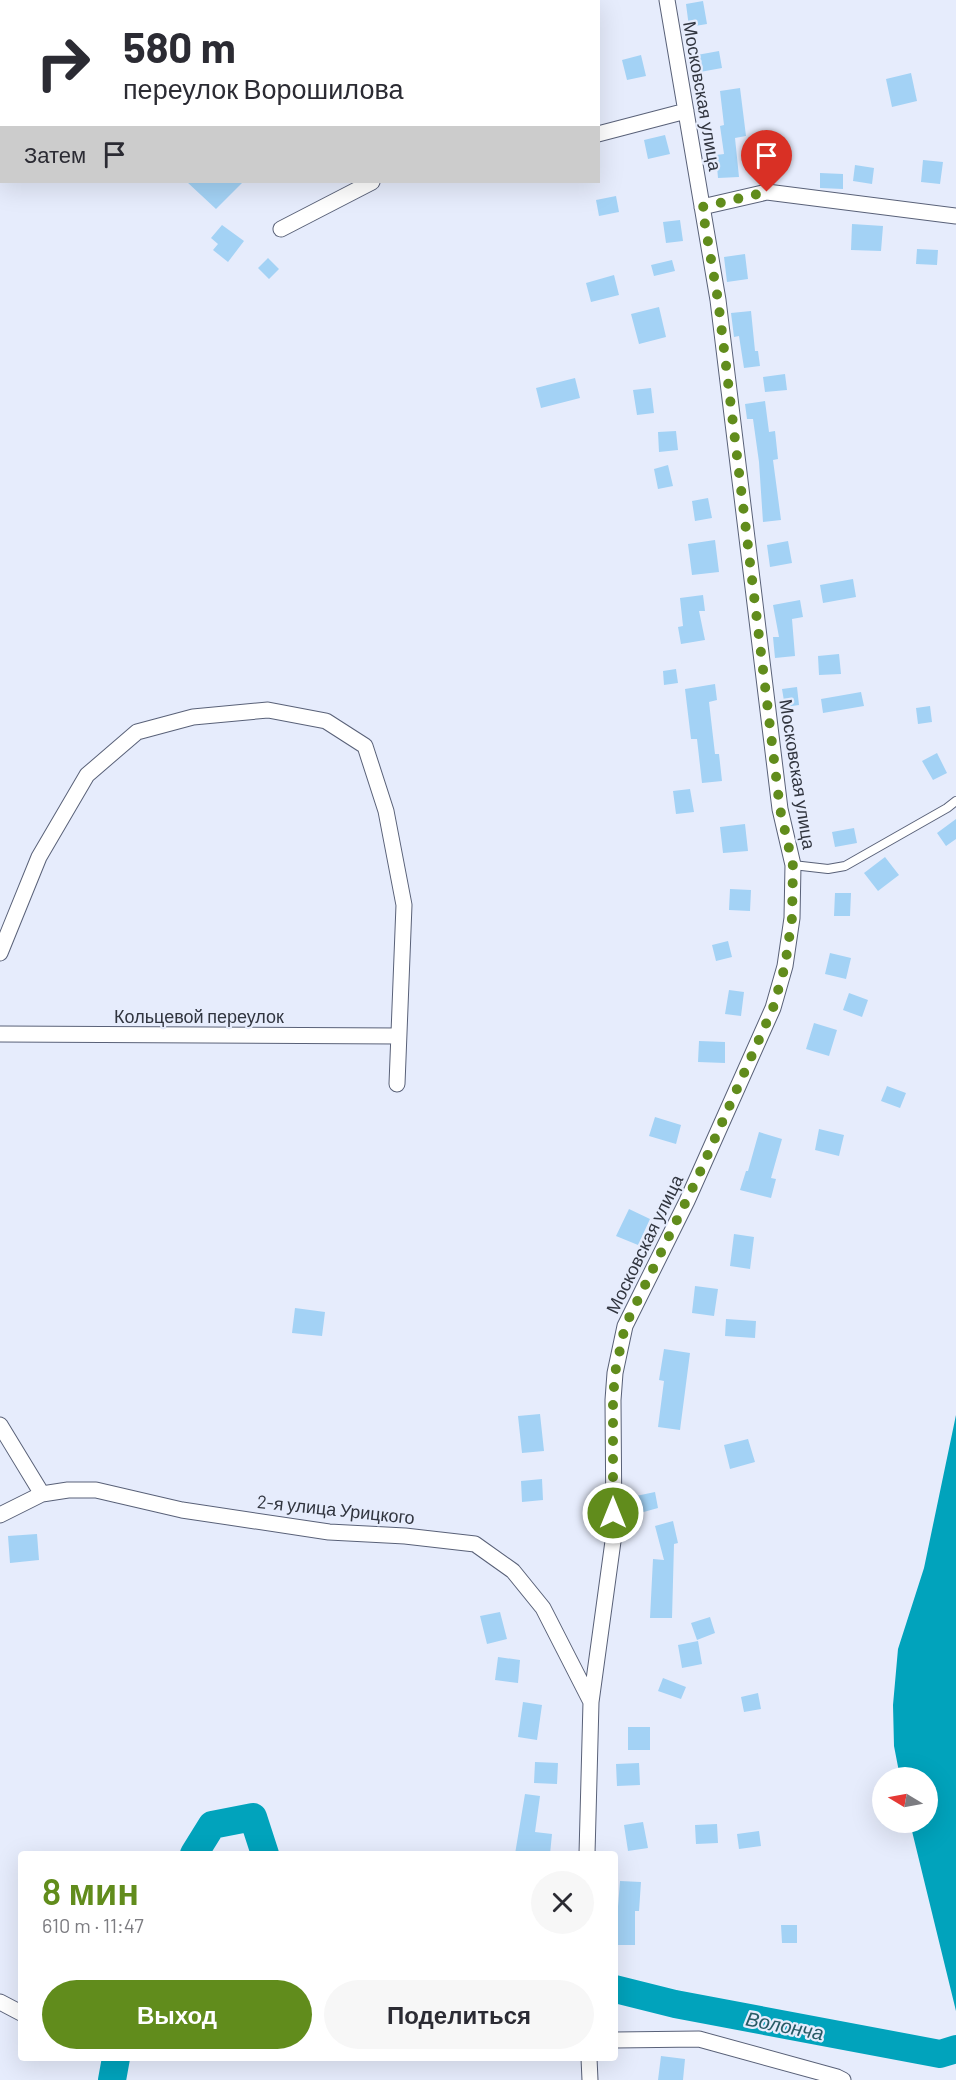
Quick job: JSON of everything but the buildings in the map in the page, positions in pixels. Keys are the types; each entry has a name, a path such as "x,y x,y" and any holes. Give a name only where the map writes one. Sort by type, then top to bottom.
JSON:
{"street":[{"name":"Московская улица","path":"587,1851 591,1702 614,1534 613,1400 615,1373 625,1326 687,1201 773,1008 785,966 792,918 793,866 780,809 718,300 667,0"},
{"path":"600,133 686,111"},
{"path":"281,229 370,183"},
{"path":"702,207 767,192 956,216"},
{"path":"0,953 39,857 87,775 138,732 193,717 268,710 326,722 365,746 386,811 404,904 397,1084"},
{"name":"Кольцевой переулок","path":"0,1034 398,1036"},
{"path":"0,1425 42,1494"},
{"name":"2-я улица Урицкого","path":"0,1515 42,1494 68,1490 96,1490 182,1510 329,1532 405,1536 475,1544 513,1571 543,1608 591,1702"},
{"path":"0,2002 18,2011"},
{"path":"618,2040 699,2039 837,2076 843,2080"},
{"path":"589,2061 590,2080"}],"lane":[{"path":"793,866 828,869 845,866 956,801"}],"water":[{"path":"956,1415 956,2011 912,1833 938,1833 938,1767 898,1767 894,1746 893,1705 898,1649 924,1568"}],"waterway":[{"name":"Волонча","path":"196,1851 212,1825 253,1817 264,1851"},
{"name":"Волонча","path":"618,1990 675,2004 940,2054 956,2049"},
{"name":"Волонча","path":"112,2080 115,2061"}],"route":[{"path":"613,1513 613,1400 615,1373 625,1326 687,1201 773,1008 785,966 792,918 793,866 780,809 718,300 702,207 767,192"}]}
